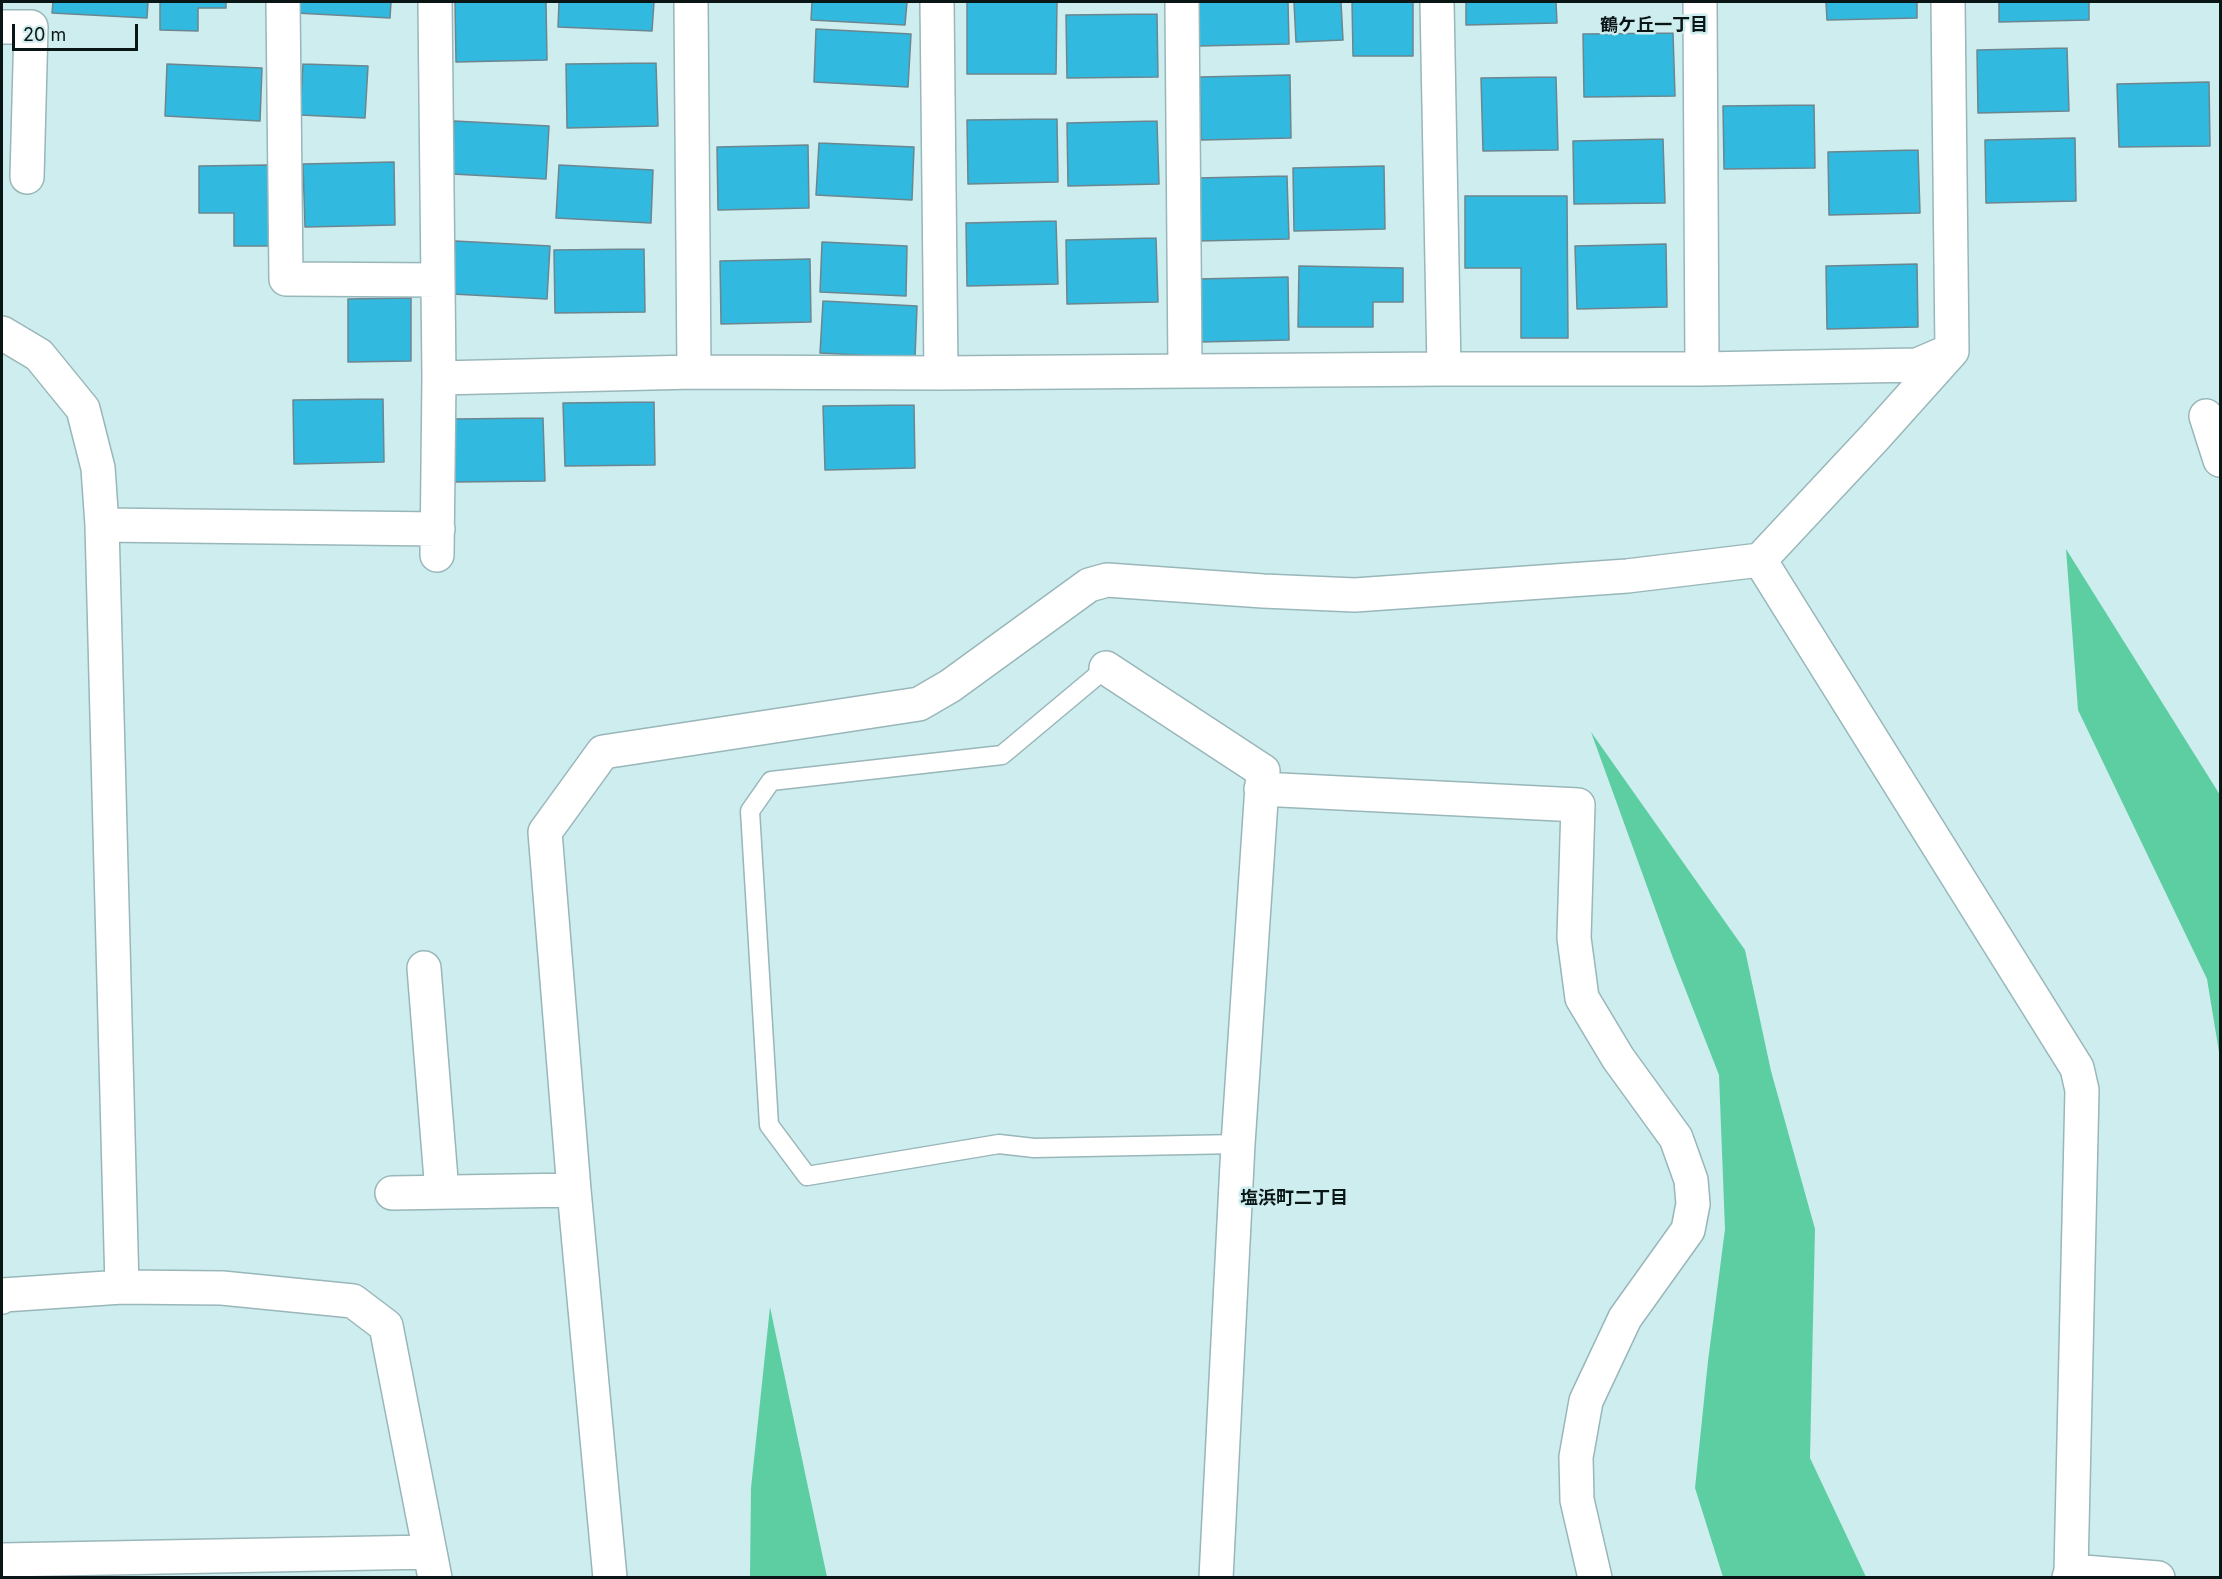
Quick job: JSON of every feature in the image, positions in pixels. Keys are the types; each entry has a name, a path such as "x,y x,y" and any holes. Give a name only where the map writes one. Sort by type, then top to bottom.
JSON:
{"street":[{"path":"283,2 286,279 438,280"},
{"path":"102,525 438,542 439,378 435,2"},
{"path":"691,2 694,372"},
{"path":"937,2 941,373"},
{"path":"1182,2 1185,371"},
{"path":"1437,2 1444,369"},
{"path":"1700,2 1702,369"},
{"path":"610,1578 574,1190 545,832 603,752 919,704 950,686 1089,585 1107,580 1355,595 1627,576 1760,560 1952,351 1948,2"},
{"path":"2,27 31,27 27,177"},
{"path":"2,333 39,355 83,409 98,468 102,525 122,1287"},
{"path":"439,378 694,372 1702,369 1917,365 1952,351"},
{"path":"2206,416 2220,460"},
{"path":"1760,560 2078,1068 2082,1090 2070,1574 2158,1578"},
{"path":"1106,668 1263,771 1238,1144 1216,1578"},
{"path":"1261,789 1578,805 1574,938 1582,998 1618,1058 1676,1138 1691,1180 1693,1204 1688,1230 1625,1318 1586,1401 1576,1457 1577,1500 1595,1578"},
{"path":"424,968 442,1192"},
{"path":"392,1193 574,1190"},
{"path":"2,1297 3,1295 122,1287 222,1288 353,1301 386,1326 433,1565 2,1560"}],"lane":[{"path":"1106,668 1002,755 771,781 750,811 770,1125 807,1176 999,1144 1034,1148 1238,1144"}],"green space":[{"path":"2066,549 2220,795 2220,1058 2207,979 2078,710"},
{"path":"1591,732 1745,950 1771,1071 1815,1229 1810,1458 1866,1577 1723,1577 1695,1488 1725,1229 1719,1075 1673,958"},
{"path":"770,1307 827,1577 750,1577 751,1488"}],"building":[{"path":"53,2 148,2 147,18 52,13"},
{"path":"160,2 226,2 226,8 198,8 198,31 160,30"},
{"path":"296,2 391,2 390,18 296,13"},
{"path":"455,2 546,2 547,60 456,62"},
{"path":"559,2 654,2 652,31 558,27"},
{"path":"812,2 907,2 905,25 811,20"},
{"path":"967,2 1057,2 1056,74 967,74"},
{"path":"1197,2 1288,2 1289,44 1198,46"},
{"path":"1294,2 1341,2 1343,40 1296,42"},
{"path":"1352,2 1413,2 1413,56 1353,56"},
{"path":"1466,2 1556,2 1557,23 1466,25"},
{"path":"1826,2 1917,2 1917,18 1827,20"},
{"path":"1999,2 2089,2 2089,20 1999,22"},
{"path":"1157,14 1158,77 1067,78 1066,15"},
{"path":"816,29 911,34 908,87 814,82"},
{"path":"1673,33 1675,96 1584,97 1583,34"},
{"path":"2067,48 2069,111 1978,113 1977,50"},
{"path":"656,63 658,126 567,128 566,64"},
{"path":"167,64 262,68 260,121 165,116"},
{"path":"303,64 368,66 365,118 300,115"},
{"path":"1290,75 1291,138 1201,140 1200,77"},
{"path":"1556,77 1558,150 1483,151 1481,78"},
{"path":"2209,82 2210,146 2119,147 2117,84"},
{"path":"1814,105 1815,168 1724,169 1723,106"},
{"path":"1057,119 1058,182 968,184 967,120"},
{"path":"454,121 549,126 546,179 452,174"},
{"path":"1157,121 1159,184 1068,186 1067,123"},
{"path":"2075,138 2076,201 1986,203 1985,140"},
{"path":"1663,139 1665,203 1574,204 1573,141"},
{"path":"819,143 914,147 912,200 816,195"},
{"path":"808,145 809,208 718,210 717,147"},
{"path":"1918,150 1920,213 1829,215 1828,152"},
{"path":"394,162 395,225 305,227 303,164"},
{"path":"268,165 269,246 234,246 234,213 199,213 199,166"},
{"path":"559,165 653,170 651,223 556,218"},
{"path":"1384,166 1385,229 1294,231 1293,168"},
{"path":"1287,176 1289,239 1198,241 1197,178"},
{"path":"1465,196 1567,196 1568,338 1521,338 1521,268 1465,268"},
{"path":"1056,221 1058,284 967,286 966,223"},
{"path":"1156,238 1158,302 1067,304 1066,240"},
{"path":"455,241 550,246 547,299 452,294"},
{"path":"822,242 907,246 906,296 820,292"},
{"path":"1666,244 1667,307 1577,309 1575,246"},
{"path":"644,249 645,312 555,313 554,250"},
{"path":"810,259 811,322 721,324 720,261"},
{"path":"1917,264 1918,327 1827,329 1826,266"},
{"path":"1299,266 1403,268 1403,302 1373,302 1373,327 1298,327"},
{"path":"1288,277 1289,340 1199,342 1197,279"},
{"path":"411,298 411,361 348,362 348,299"},
{"path":"823,301 917,306 915,358 820,353"},
{"path":"383,399 384,462 294,464 293,400"},
{"path":"654,402 655,465 565,466 563,403"},
{"path":"914,405 915,468 825,470 823,406"},
{"path":"543,418 545,481 454,482 453,419"}],"district":[{"name":"鶴ケ丘一丁目","path":"1654,26"},
{"name":"塩浜町二丁目","path":"1294,1199"}]}
